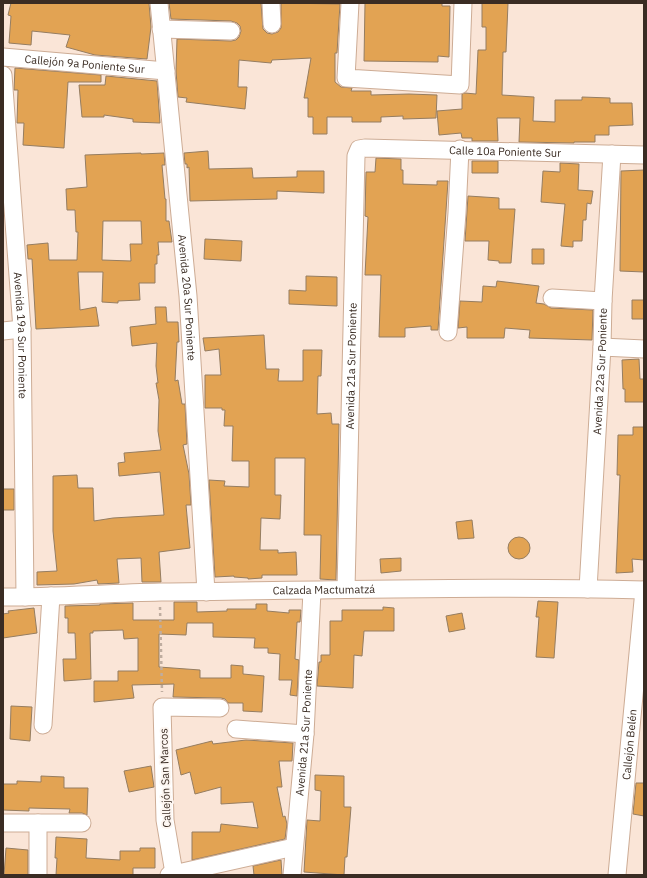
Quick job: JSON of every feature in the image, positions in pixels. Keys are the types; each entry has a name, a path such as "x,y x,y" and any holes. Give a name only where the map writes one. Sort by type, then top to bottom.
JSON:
{"street":[{"name":"Avenida 20a Sur Poniente","path":"159,3 188,296 206,592"},
{"path":"271,3 272,24"},
{"path":"350,3 346,78 460,85 463,3"},
{"path":"161,29 232,31"},
{"name":"Callejón 9a Poniente Sur","path":"3,57 166,71"},
{"name":"Avenida 19a Sur Poniente","path":"3,75 8,215 22,329 25,597"},
{"name":"Calle 10a Poniente Sur","path":"365,148 460,149 644,155"},
{"name":"Avenida 21a Sur Poniente","path":"346,589 356,156 359,149 365,148"},
{"path":"448,332 460,149"},
{"name":"Avenida 22a Sur Poniente","path":"588,589 612,154"},
{"path":"552,298 603,301"},
{"path":"3,331 22,329"},
{"path":"602,347 644,349"},
{"name":"Calzada Mactumatzá","path":"3,597 160,592 346,589 644,590"},
{"name":"Avenida 21a Sur Poniente","path":"292,875 305,734 312,590"},
{"name":"Callejón Belén","path":"617,875 644,590"},
{"path":"43,725 51,596"},
{"path":"162,707 220,708"},
{"name":"Callejón San Marcos","path":"162,707 165,820 171,874"},
{"path":"236,729 305,734"},
{"path":"3,823 82,823"},
{"path":"38,823 38,875"},
{"path":"171,874 294,847"}],"path":[{"path":"160,592 162,707"}],"building":[{"path":"11,3 149,3 151,27 147,59 95,55 66,47 70,35 32,31 31,45 9,43 11,16 8,15"},
{"path":"169,3 261,3 263,29 267,33 272,34 278,32 281,28 281,3 340,4 337,53 335,53 335,82 341,87 352,88 351,91 371,91 371,95 437,95 436,118 403,119 403,116 381,117 381,122 352,122 352,117 327,117 327,134 313,134 313,117 308,117 308,98 304,98 311,58 272,60 271,63 239,60 238,87 247,87 245,109 186,102 187,98 178,97 176,71 177,39 231,41 236,40 239,37 241,31 240,26 237,23 231,21 171,19"},
{"path":"365,3 442,3 442,6 450,6 449,57 438,56 438,62 364,61"},
{"path":"482,3 508,3 506,52 503,52 502,95 534,97 533,121 555,122 555,100 582,100 582,97 610,98 610,103 632,103 633,125 609,126 609,135 595,135 595,142 519,142 520,118 497,118 498,141 472,141 472,138 462,138 461,133 439,135 437,111 462,109 462,94 476,94 478,50 486,50 486,27 482,27"},
{"path":"15,68 101,75 101,82 68,82 64,148 23,145 24,123 17,123 18,90 14,90"},
{"path":"106,76 157,81 160,123 133,122 133,119 104,115 104,117 82,117 79,85 105,85"},
{"path":"208,151 209,169 252,168 253,178 297,177 297,171 324,171 324,193 277,191 277,199 190,201 189,167 187,168 187,164 185,164 184,153"},
{"path":"164,153 165,165 162,165 166,199 166,221 169,221 172,242 158,242 159,255 157,255 157,264 155,264 155,283 139,283 140,300 118,301 118,303 102,302 103,272 78,272 80,310 96,307 99,326 36,329 32,259 28,259 27,245 48,243 49,260 77,260 78,232 76,232 75,210 67,210 66,189 87,187 85,155","holes":["103,221 141,221 142,244 130,244 131,261 102,260"]},
{"path":"376,158 401,159 403,184 437,185 437,181 448,181 438,330 431,330 431,326 405,328 405,337 379,337 381,275 365,275 368,217 365,216 366,172 375,172"},
{"path":"472,161 498,161 498,173 472,173"},
{"path":"560,163 579,164 578,190 593,191 591,204 587,203 586,220 583,220 582,241 573,241 573,247 561,246 565,204 541,202 543,171 560,172"},
{"path":"644,170 644,272 620,271 621,171"},
{"path":"468,196 499,198 499,209 515,209 511,263 499,263 499,261 488,260 489,241 465,241"},
{"path":"205,239 242,241 241,261 204,259"},
{"path":"532,249 544,249 544,264 532,264"},
{"path":"306,276 337,277 337,306 289,304 289,290 306,291"},
{"path":"497,281 539,286 536,303 544,304 551,308 593,310 592,340 529,338 530,330 505,328 504,338 467,338 467,327 458,328 460,301 482,302 483,286 496,287"},
{"path":"632,300 644,300 644,319 632,319"},
{"path":"155,307 166,307 167,322 178,322 179,342 177,342 175,381 178,380 182,404 185,404 187,444 183,445 189,474 191,505 186,505 190,548 159,552 161,582 142,582 141,558 117,559 119,583 98,584 97,580 74,584 37,585 37,572 57,571 53,531 53,476 77,475 78,488 93,488 94,521 113,518 164,515 160,472 119,476 118,463 125,462 124,453 161,450 158,431 159,400 156,383 158,383 156,366 157,343 132,346 130,327 156,324"},
{"path":"264,335 266,369 279,369 278,381 303,381 303,350 322,350 321,376 318,376 317,414 331,413 332,424 339,424 336,580 320,579 321,535 304,535 305,458 275,458 275,495 281,495 280,519 261,518 260,550 278,550 278,553 296,552 297,575 262,575 262,578 248,579 234,576 215,577 209,480 225,481 224,486 249,487 249,461 232,461 233,426 224,426 225,410 222,410 222,408 205,408 205,375 221,375 219,349 205,351 203,338"},
{"path":"639,359 640,379 644,379 644,402 625,402 622,360"},
{"path":"633,427 644,427 644,560 632,559 633,572 616,573 620,475 617,475 618,435 633,435"},
{"path":"3,489 14,489 14,510 3,510"},
{"path":"472,520 474,538 458,539 456,522"},
{"path":"519,537 523,538 529,544 529,552 523,558 519,559 515,558 509,552 508,548 509,544 515,538"},
{"path":"401,558 401,571 381,573 380,559"},
{"path":"538,601 558,602 554,658 536,657 539,617 536,617"},
{"path":"174,602 197,602 197,612 227,611 227,609 256,609 256,604 267,604 267,611 289,613 289,610 301,610 300,622 297,622 295,659 299,660 297,696 290,695 292,680 279,680 280,654 268,653 268,648 254,648 255,638 213,637 213,623 187,623 186,635 159,634 159,667 200,670 200,678 231,678 231,665 243,666 243,674 264,676 262,712 243,711 243,703 228,703 225,699 221,698 173,697 174,684 132,685 134,698 94,702 94,681 118,681 118,671 138,671 138,638 124,639 123,630 93,631 93,633 90,633 91,679 64,681 63,659 76,659 75,633 68,633 68,618 65,618 65,606 133,603 133,620 174,620"},
{"path":"383,607 394,608 394,631 364,631 362,656 354,655 353,688 317,686 321,655 330,655 330,621 342,621 342,610 383,610"},
{"path":"34,608 37,633 3,638 3,614 9,613 8,611"},
{"path":"462,613 465,629 449,632 446,616"},
{"path":"11,706 32,707 30,741 10,739"},
{"path":"246,740 293,743 292,761 279,761 282,787 277,787 283,817 285,816 287,824 285,839 192,860 192,832 220,832 221,824 258,828 253,802 221,804 221,787 195,794 190,772 181,775 176,750 212,741 213,744"},
{"path":"151,766 154,787 129,792 124,771"},
{"path":"315,775 344,776 344,807 351,807 344,875 304,872 307,820 320,821 321,791 315,790"},
{"path":"41,776 64,777 64,788 88,788 87,815 82,813 69,813 70,809 29,808 29,811 3,810 3,784 17,784 17,781 41,782"},
{"path":"636,783 644,783 644,816 633,814"},
{"path":"56,837 87,839 86,858 120,860 120,851 140,851 140,848 155,848 155,868 133,868 133,875 56,875"},
{"path":"6,848 28,850 28,875 4,875"},
{"path":"281,860 282,875 254,875 253,866"}]}
